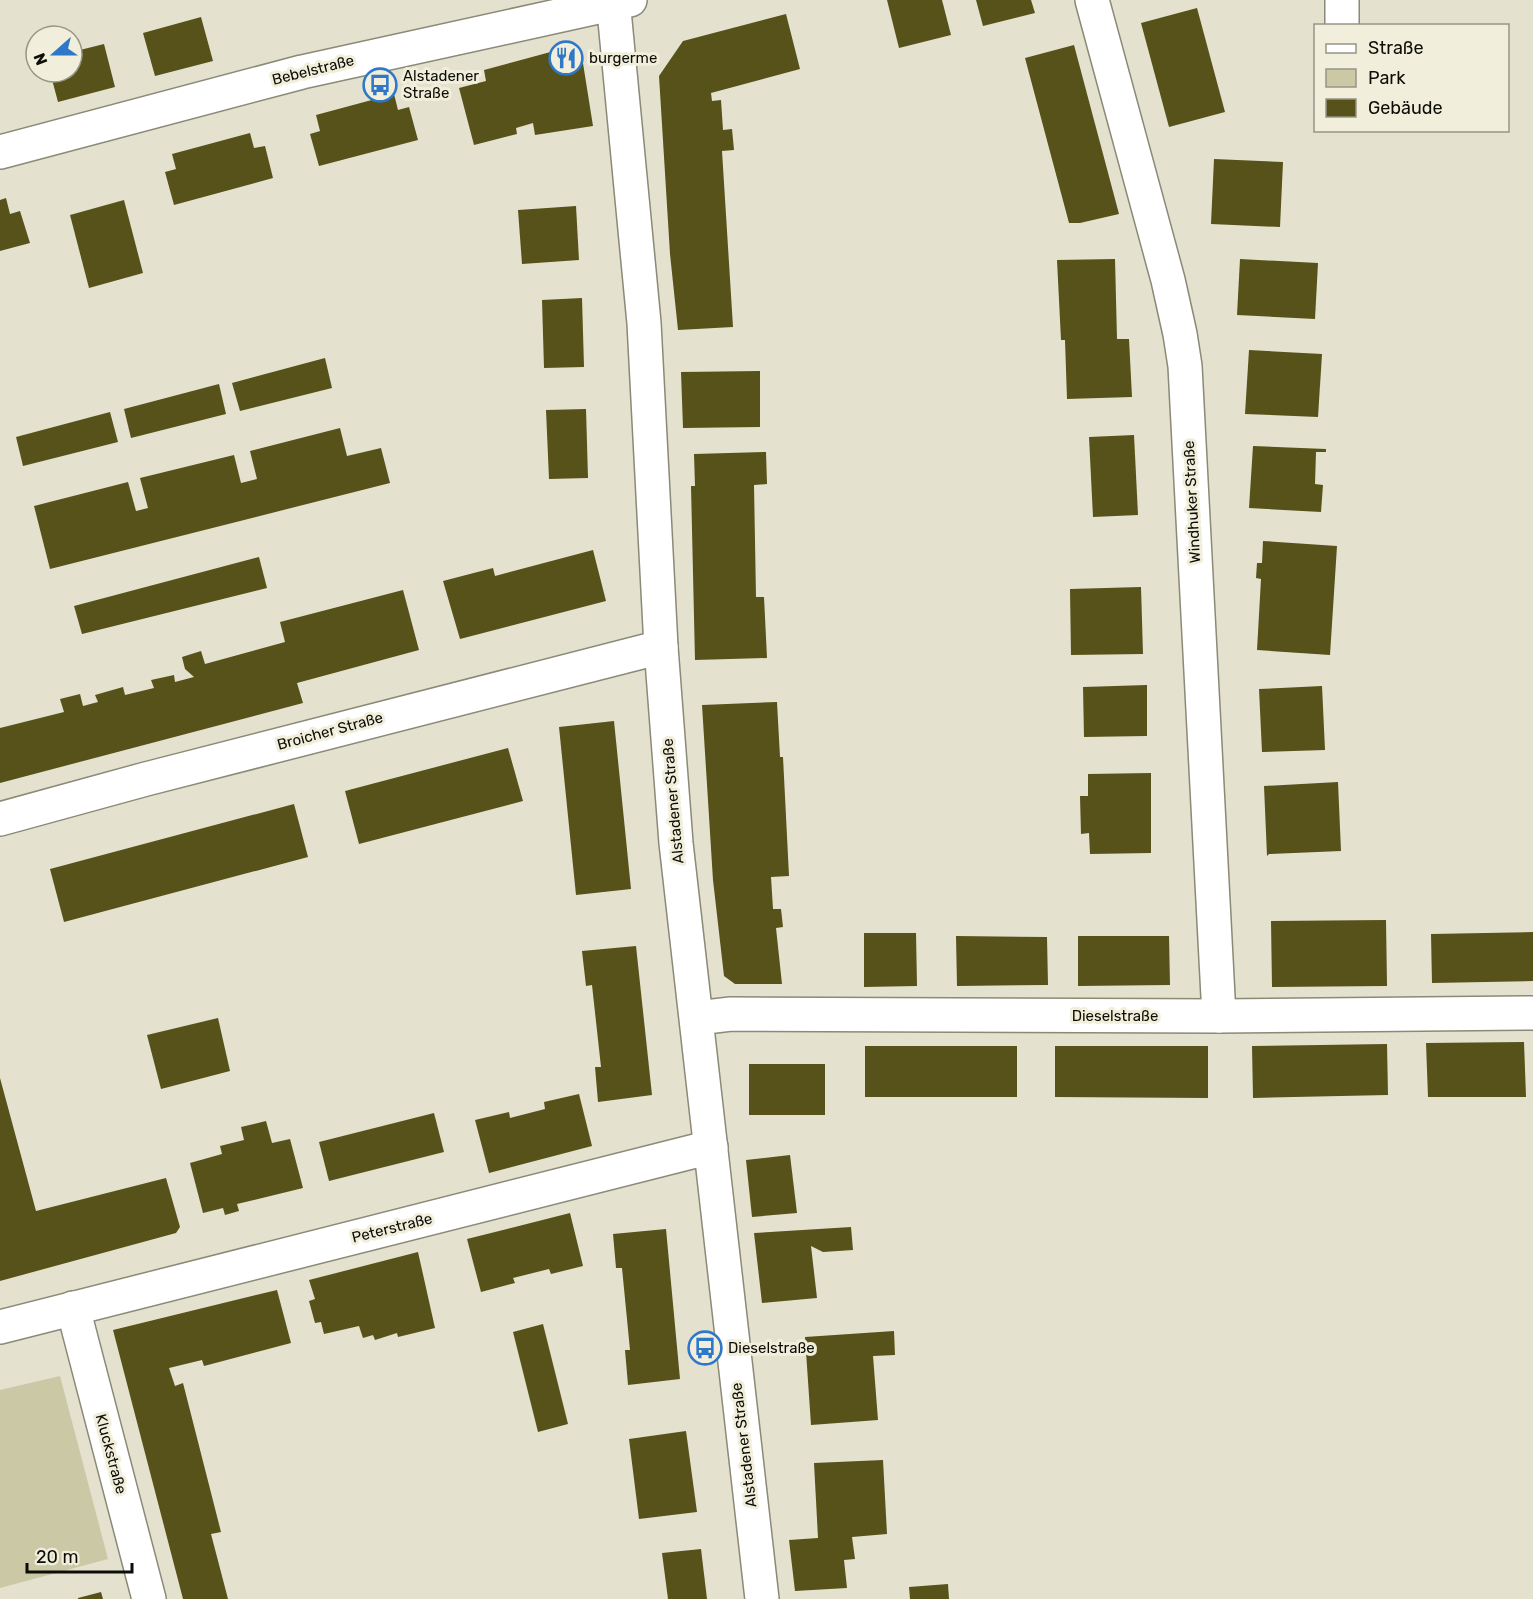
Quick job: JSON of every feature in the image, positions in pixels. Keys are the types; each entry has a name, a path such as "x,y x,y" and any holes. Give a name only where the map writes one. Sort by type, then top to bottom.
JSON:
{"street":[{"name":"Windhuker Straße","path":"1092,0 1168,280 1185,366 1219,1016"},
{"path":"1342,0 1342,24"},
{"name":"Bebelstraße","path":"0,152 302,72 619,1"},
{"name":"Alstadener Straße","path":"619,1 644,323 661,646 676,843 762,1599"},
{"name":"Broicher Straße","path":"0,819 157,776 661,646"},
{"name":"Dieselstraße","path":"697,1018 731,1014 1219,1016 1533,1013"},
{"name":"Peterstraße","path":"0,1327 711,1147"},
{"name":"Kluckstraße","path":"73,1308 149,1599"}],"green space":[{"path":"60,1376 108,1559 0,1588 0,1390"}],"building":[{"path":"887,0 942,0 951,35 899,48"},
{"path":"976,0 1031,0 1035,13 983,26"},
{"path":"1197,8 1225,112 1169,127 1141,23"},
{"path":"786,14 800,69 711,93 712,101 721,100 723,130 732,129 734,150 722,151 733,327 678,330 670,254 659,76 683,41"},
{"path":"201,17 213,61 155,76 143,33"},
{"path":"104,44 115,87 58,102 53,84 84,84 84,49"},
{"path":"1074,45 1119,214 1080,223 1069,223 1025,58"},
{"path":"569,47 582,57 593,126 535,135 533,123 516,128 517,134 474,145 459,88 486,81 484,70"},
{"path":"394,94 398,110 409,107 418,140 319,166 310,134 320,131 316,115"},
{"path":"250,133 254,148 265,146 273,178 174,205 165,172 176,169 172,154"},
{"path":"1214,159 1283,162 1280,227 1211,224"},
{"path":"6,198 10,214 20,211 30,243 0,251 0,200"},
{"path":"124,200 143,273 89,288 70,215"},
{"path":"576,206 579,260 522,264 518,210"},
{"path":"1115,259 1117,339 1129,339 1132,397 1067,399 1065,340 1061,340 1057,260"},
{"path":"1240,259 1318,263 1315,319 1237,315"},
{"path":"582,298 584,367 544,368 542,300"},
{"path":"1249,350 1322,354 1318,417 1245,414"},
{"path":"325,358 332,388 240,411 232,383"},
{"path":"760,371 760,427 683,428 681,372"},
{"path":"219,384 226,414 131,438 124,409"},
{"path":"586,409 588,478 549,479 546,410"},
{"path":"110,412 118,442 23,466 16,437"},
{"path":"340,428 347,456 381,448 390,483 50,569 34,506 128,482 136,511 148,508 140,478 234,455 241,483 257,479 250,451"},
{"path":"1134,435 1138,515 1093,517 1089,437"},
{"path":"1253,446 1326,449 1326,452 1316,452 1315,484 1323,485 1321,512 1249,508"},
{"path":"766,452 767,484 754,485 756,597 764,597 767,658 695,660 691,486 695,486 694,454"},
{"path":"1263,541 1337,546 1330,655 1257,650 1261,579 1256,578 1257,563 1262,563"},
{"path":"593,550 606,601 460,639 443,581 493,568 495,576"},
{"path":"259,557 267,588 82,634 74,606"},
{"path":"1141,587 1143,654 1071,655 1070,589"},
{"path":"403,590 419,650 297,683 303,703 0,783 0,728 64,712 60,699 80,694 83,706 98,702 95,695 123,687 125,695 154,688 151,680 174,675 175,682 194,677 185,669 182,657 201,651 205,664 285,642 280,622"},
{"path":"1147,685 1147,736 1084,737 1083,687"},
{"path":"1322,686 1325,750 1262,752 1259,689"},
{"path":"777,702 780,757 783,757 789,876 771,877 773,909 781,909 783,927 776,928 782,984 735,984 724,976 713,880 702,705"},
{"path":"614,721 631,889 576,895 559,727"},
{"path":"508,748 523,801 359,844 345,791"},
{"path":"1151,773 1151,853 1090,854 1089,833 1081,834 1080,796 1088,796 1088,774"},
{"path":"1338,782 1341,851 1269,854 1267,856 1264,786"},
{"path":"294,804 308,857 64,922 50,869"},
{"path":"1386,920 1387,986 1272,987 1271,921"},
{"path":"1533,932 1533,981 1432,983 1431,934"},
{"path":"864,933 916,933 917,986 864,987"},
{"path":"956,936 1047,937 1048,985 957,986"},
{"path":"1078,936 1169,936 1170,985 1078,986"},
{"path":"636,946 652,1095 598,1102 595,1067 601,1067 592,985 586,986 582,951"},
{"path":"218,1018 230,1071 161,1089 147,1035"},
{"path":"1524,1042 1526,1097 1428,1097 1426,1043"},
{"path":"1387,1044 1388,1095 1253,1098 1252,1046"},
{"path":"865,1046 1017,1046 1017,1097 865,1097"},
{"path":"1055,1046 1208,1046 1208,1098 1055,1097"},
{"path":"749,1064 825,1064 825,1115 749,1115"},
{"path":"0,1078 36,1211 166,1178 180,1227 176,1233 0,1281"},
{"path":"579,1094 592,1146 489,1173 475,1120 509,1112 510,1118 545,1109 544,1102"},
{"path":"434,1113 444,1152 329,1181 319,1142"},
{"path":"266,1121 272,1143 290,1139 303,1188 237,1204 239,1211 225,1215 223,1208 203,1213 190,1163 222,1154 220,1146 244,1140 241,1127"},
{"path":"790,1155 797,1213 752,1217 746,1160"},
{"path":"570,1213 583,1266 551,1274 549,1269 513,1278 515,1283 481,1292 467,1239"},
{"path":"851,1227 853,1250 823,1252 811,1246 817,1298 762,1303 754,1233"},
{"path":"666,1229 680,1379 628,1385 625,1350 630,1350 622,1268 616,1268 613,1234"},
{"path":"418,1252 435,1328 398,1337 397,1333 375,1340 373,1335 363,1338 359,1326 324,1334 321,1322 315,1323 309,1301 315,1299 309,1280"},
{"path":"277,1290 291,1343 204,1366 202,1360 169,1368 175,1386 183,1383 221,1532 211,1534 228,1599 183,1599 113,1330"},
{"path":"543,1324 568,1424 538,1432 513,1332"},
{"path":"894,1331 895,1355 873,1356 878,1420 811,1425 805,1337"},
{"path":"686,1431 697,1512 639,1519 629,1439"},
{"path":"883,1460 887,1534 852,1537 855,1559 844,1560 847,1588 795,1591 789,1540 818,1538 814,1463"},
{"path":"701,1549 707,1599 668,1599 662,1553"},
{"path":"948,1584 949,1599 910,1599 909,1587"},
{"path":"101,1592 103,1599 78,1599 78,1598"}],"place":[{"name":"burgerme","path":"566,58"},
{"name":"Alstadener Straße","path":"380,85"},
{"name":"Dieselstraße","path":"705,1348"}]}
